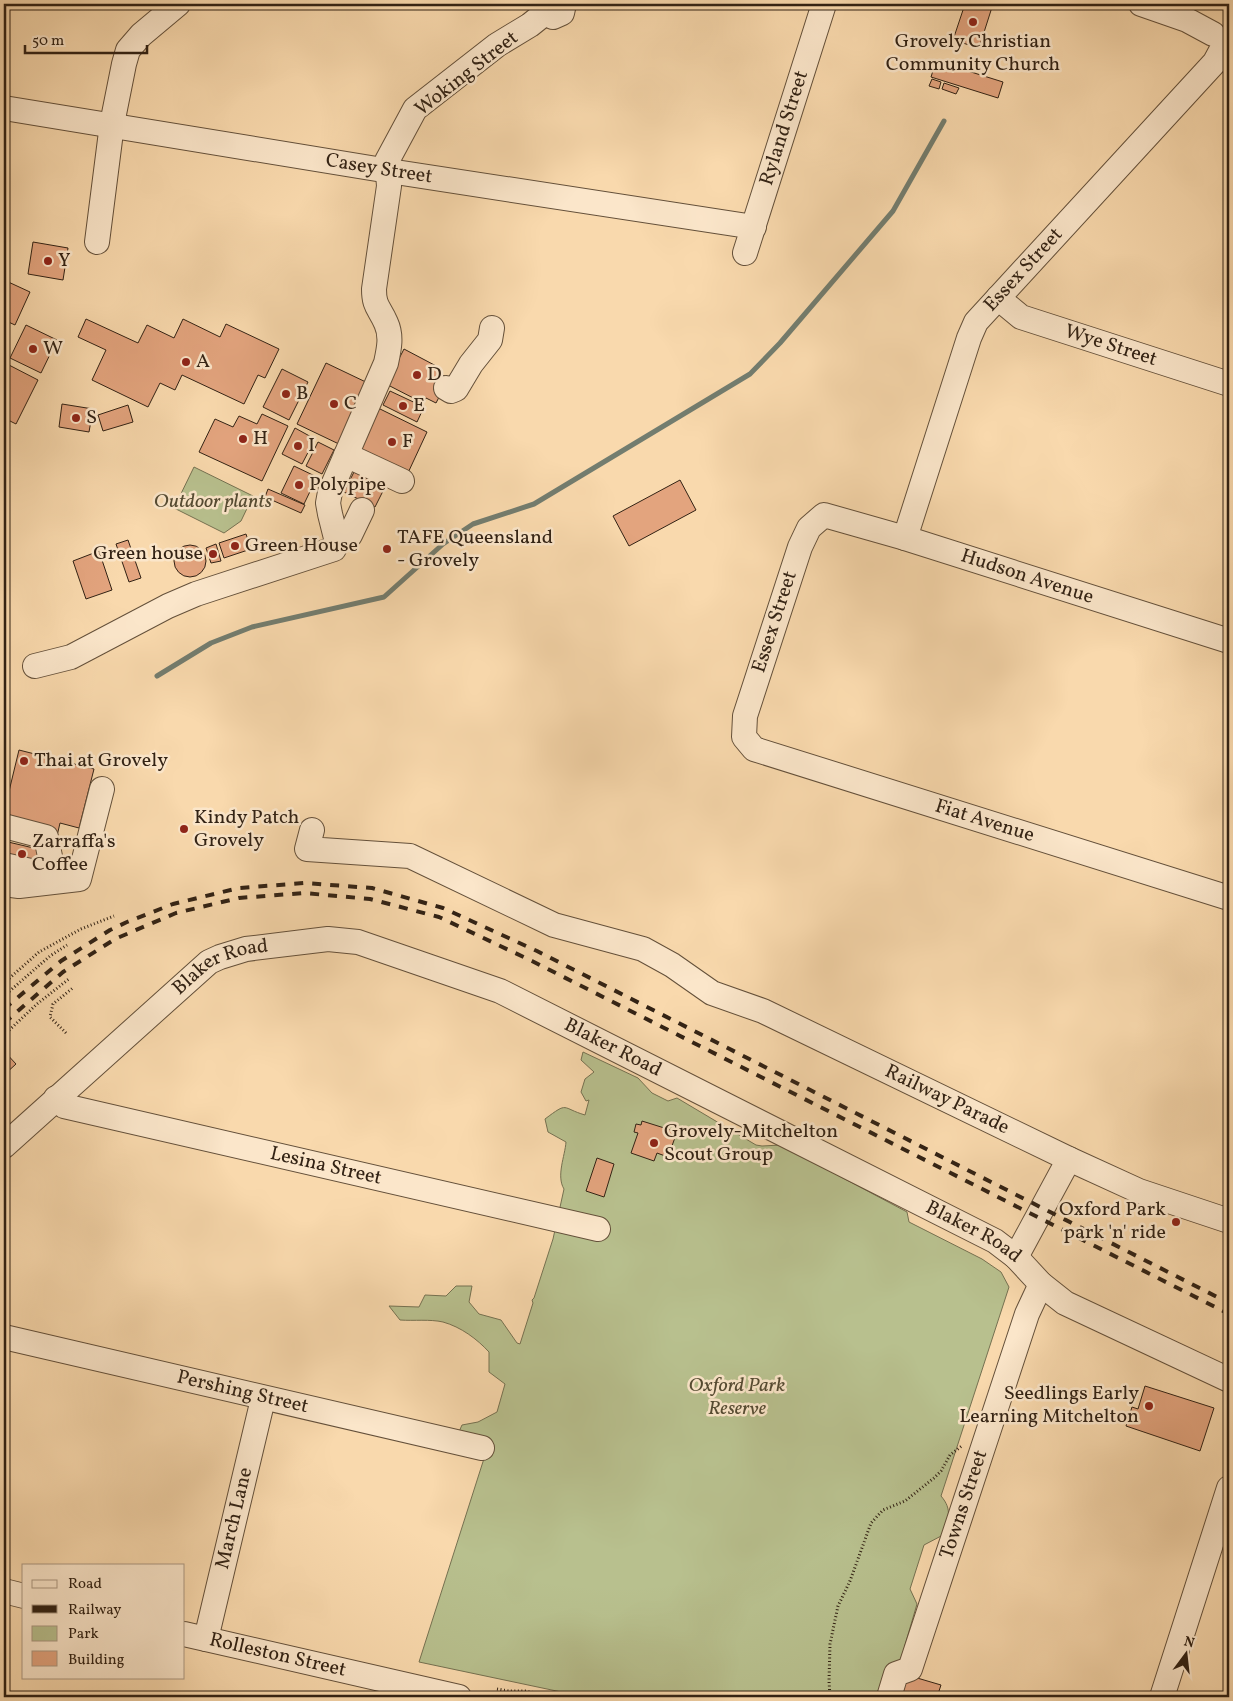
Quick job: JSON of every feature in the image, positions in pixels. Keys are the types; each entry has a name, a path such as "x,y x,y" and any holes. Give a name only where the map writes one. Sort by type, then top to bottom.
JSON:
{"street":[{"path":"97,242 112,124 128,50 141,35 178,4"},
{"name":"Ryland Street","path":"745,253 824,4"},
{"path":"1142,4 1187,20 1223,40"},
{"name":"Woking Street","path":"346,456 386,363 388,353 390,337 386,324 374,302 374,289 389,186 388,161 415,109 497,45 530,25 550,7"},
{"name":"Essex Street","path":"905,538 969,338 976,322 1215,62 1223,40"},
{"name":"Casey Street","path":"4,108 112,124 389,171 754,227"},
{"name":"Wye Street","path":"998,298 1022,318 1229,384"},
{"path":"446,388 451,391 456,389 471,364 490,340 492,328"},
{"path":"35,666 72,657 168,606 196,594 334,549 337,540 328,503 330,492 346,456 402,481"},
{"path":"337,540 350,535 362,510"},
{"name":"Essex Street","path":"744,737 745,716 800,547 809,528 824,515"},
{"name":"Hudson Avenue","path":"824,515 905,538 1229,641"},
{"name":"Fiat Avenue","path":"744,737 754,749 1229,898"},
{"path":"4,884 19,886 79,879 102,788"},
{"path":"4,826 46,837 53,871 35,872 4,865"},
{"name":"Railway Parade","path":"312,830 307,849 410,856 554,925 644,949 672,965 712,993 763,1011 1069,1159 1139,1191 1229,1221"},
{"name":"Blaker Road","path":"4,1146 209,962 246,949 328,939 358,942 500,991 986,1237 1016,1256 1041,1284 1065,1303 1229,1380"},
{"name":"Lesina Street","path":"56,1098 64,1106 598,1229"},
{"path":"1016,1256 1069,1159"},
{"name":"Towns Street","path":"889,1697 896,1674 910,1669 1026,1314 1041,1284"},
{"name":"Pershing Street","path":"4,1337 482,1448"},
{"name":"March Lane","path":"206,1639 263,1398"},
{"path":"1162,1697 1229,1488"},
{"path":"4,1591 22,1596"},
{"name":"Rolleston Street","path":"185,1634 428,1694 459,1697"}],"path":[{"path":"4,983 39,952 114,916"},
{"path":"4,996 50,956 67,945"},
{"path":"4,1035 37,1004 70,978"},
{"path":"66,1033 50,1017 53,1004 74,987"},
{"path":"4,1057 10,1064 4,1070"},
{"path":"830,1697 830,1644 838,1606 850,1581 872,1523 883,1510 905,1501 934,1478 954,1450 972,1442 982,1446"},
{"path":"497,1689 525,1691 557,1697"}],"green space":[{"name":"Outdoor plants","path":"194,467 253,496 241,521 224,533 174,508"},
{"name":"Oxford Park Reserve","path":"583,1052 638,1078 652,1093 668,1101 677,1098 756,1145 781,1145 907,1212 909,1222 982,1259 1001,1272 1009,1287 941,1496 948,1510 948,1519 943,1535 924,1545 910,1589 917,1604 905,1645 907,1653 879,1697 585,1697 419,1662 488,1446 458,1434 462,1425 478,1422 497,1412 505,1384 489,1372 489,1352 468,1334 443,1322 400,1320 389,1306 419,1307 425,1295 446,1296 456,1286 472,1286 469,1302 479,1314 501,1320 517,1343 520,1344 533,1303 532,1300 553,1239 564,1189 561,1172 566,1142 548,1132 545,1119 562,1108 585,1115 589,1100 586,1101 581,1092 585,1079 594,1072 581,1060"}],"building":[{"name":"Grovely Christian Community Church","path":"965,4 993,4 979,48 953,40"},
{"path":"936,61 1003,82 998,98 931,77"},
{"path":"932,79 941,82 939,89 929,86"},
{"path":"944,83 959,88 956,94 942,89"},
{"name":"Y","path":"33,242 68,248 63,280 28,274"},
{"path":"4,280 30,292 15,325 4,320"},
{"name":"A","path":"86,319 138,343 147,325 174,338 183,319 220,337 226,324 279,349 265,378 258,375 244,404 182,375 175,390 160,383 148,407 92,380 106,350 78,337"},
{"name":"W","path":"26,325 57,340 41,373 10,358"},
{"name":"D","path":"404,349 440,368 438,373 449,378 436,403 426,398 423,403 386,384"},
{"name":"C","path":"326,363 370,384 341,445 297,424"},
{"path":"7,364 38,380 16,424 4,418 4,371"},
{"name":"B","path":"282,369 308,382 289,420 263,407"},
{"name":"E","path":"390,391 424,407 417,422 383,405"},
{"name":"S","path":"62,404 93,409 89,432 59,427"},
{"path":"128,405 133,422 103,431 98,415"},
{"name":"F","path":"378,408 427,432 407,475 357,452"},
{"name":"H","path":"262,414 288,426 262,481 199,452 215,419 233,427 239,416 257,424"},
{"name":"I","path":"295,428 315,439 302,464 282,454"},
{"path":"318,442 334,450 322,474 306,466"},
{"name":"Polypipe","path":"294,466 317,477 304,504 281,493"},
{"path":"354,472 385,487 375,507 344,492"},
{"path":"680,480 696,510 629,546 613,516"},
{"path":"268,489 305,505 301,513 265,497"},
{"name":"Green House","path":"246,534 251,549 224,558 219,543"},
{"path":"128,540 141,578 129,582 116,544"},
{"name":"Green house","path":"216,544 221,561 211,563 206,548"},
{"path":"190,545 201,550 206,561 201,572 190,577 179,572 174,561 179,550"},
{"path":"99,551 112,590 86,599 73,561"},
{"path":"19,750 94,769 79,828 60,823 57,836 4,823 4,812"},
{"name":"Zarraffa's Coffee","path":"4,841 42,850 38,867 4,859"},
{"path":"4,1051 16,1064 4,1075"},
{"name":"Grovely-Mitchelton Scout Group","path":"642,1121 677,1132 668,1157 657,1153 654,1161 631,1153 638,1133 634,1132 636,1124 641,1125"},
{"path":"597,1158 614,1164 604,1197 586,1191"},
{"path":"1145,1386 1214,1408 1200,1451 1126,1426 1132,1407 1138,1409"},
{"path":"907,1675 941,1685 937,1697 897,1697"}],"waterway":[{"path":"157,676 211,643 252,627 384,597 443,544 473,524 534,504 750,374 780,343 893,211 944,121"}],"railway":[{"path":"4,1009 61,961 110,930 173,904 239,888 304,883 372,888 443,908 537,951 1229,1303"},
{"path":"4,1023 63,972 115,939 176,913 239,898 304,893 370,899 439,917 532,961 1229,1314"}],"place":[{"name":"Grovely Christian Community Church","path":"973,22"},
{"name":"Y","path":"48,261"},
{"name":"W","path":"33,349"},
{"name":"A","path":"186,362"},
{"name":"D","path":"417,375"},
{"name":"B","path":"286,394"},
{"name":"C","path":"334,404"},
{"name":"E","path":"403,406"},
{"name":"S","path":"76,418"},
{"name":"H","path":"243,439"},
{"name":"F","path":"392,442"},
{"name":"I","path":"298,446"},
{"name":"Polypipe","path":"299,485"},
{"name":"Green House","path":"235,546"},
{"name":"TAFE Queensland - Grovely","path":"387,549"},
{"name":"Green house","path":"213,554"},
{"name":"Thai at Grovely","path":"24,761"},
{"name":"Kindy Patch Grovely","path":"184,829"},
{"name":"Zarraffa's Coffee","path":"22,854"},
{"name":"Grovely-Mitchelton Scout Group","path":"654,1143"},
{"name":"Oxford Park park 'n' ride","path":"1176,1222"},
{"name":"Seedlings Early Learning Mitchelton","path":"1149,1406"}]}
